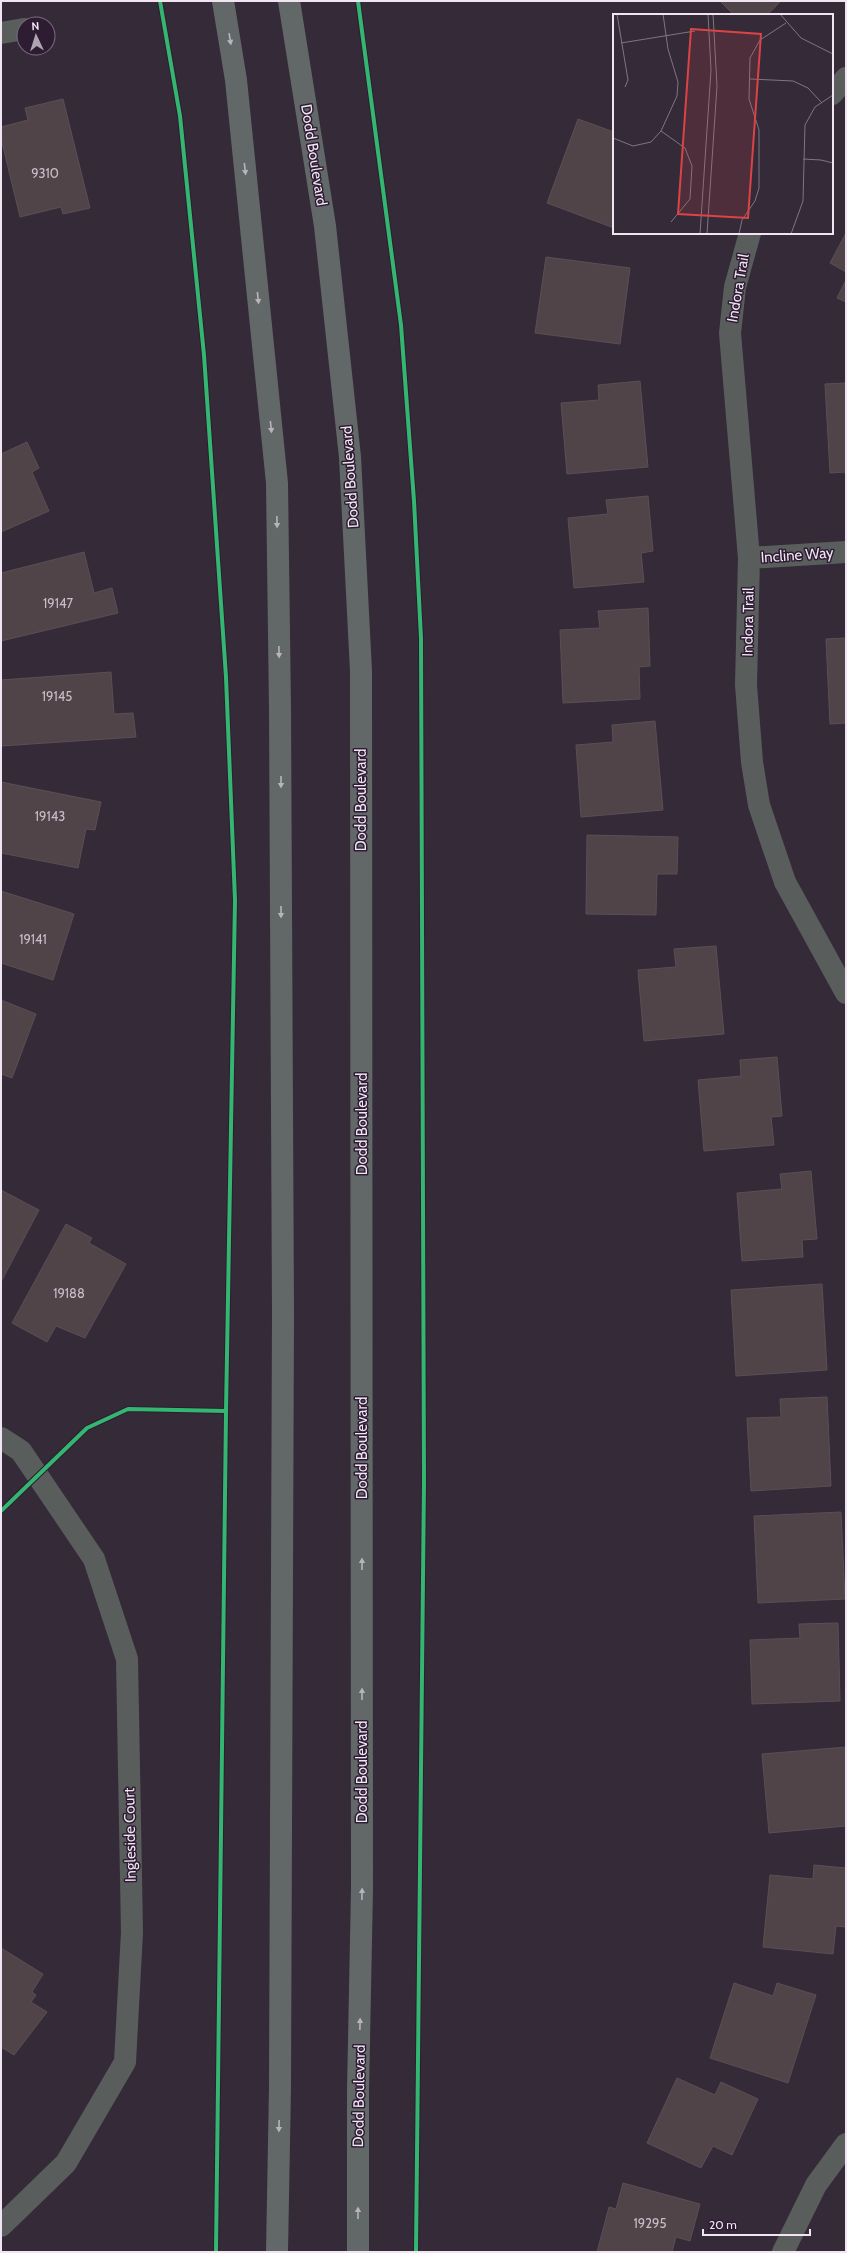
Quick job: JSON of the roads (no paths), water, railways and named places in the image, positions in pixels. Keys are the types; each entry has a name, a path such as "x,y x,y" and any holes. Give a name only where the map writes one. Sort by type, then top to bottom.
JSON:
{"main road":[{"path":"223,1 236,80 277,483 280,708 283,1306 280,2087 277,2252"},
{"name":"Dodd Boulevard","path":"289,1 326,234 350,457 361,671 362,1889 358,2091 358,2252"}],"street":[{"path":"1,33 16,30"},
{"path":"833,93 846,78"},
{"name":"Indora Trail","path":"750,234 735,287 730,333 749,558 746,685 748,724 759,805 785,882 846,993"},
{"name":"Incline Way","path":"749,558 846,552"},
{"name":"Ingleside Court","path":"1,1438 21,1451 94,1559 127,1659 132,1932 125,2062 66,2163 1,2226"},
{"path":"783,2252 816,2185 846,2144"}]}
